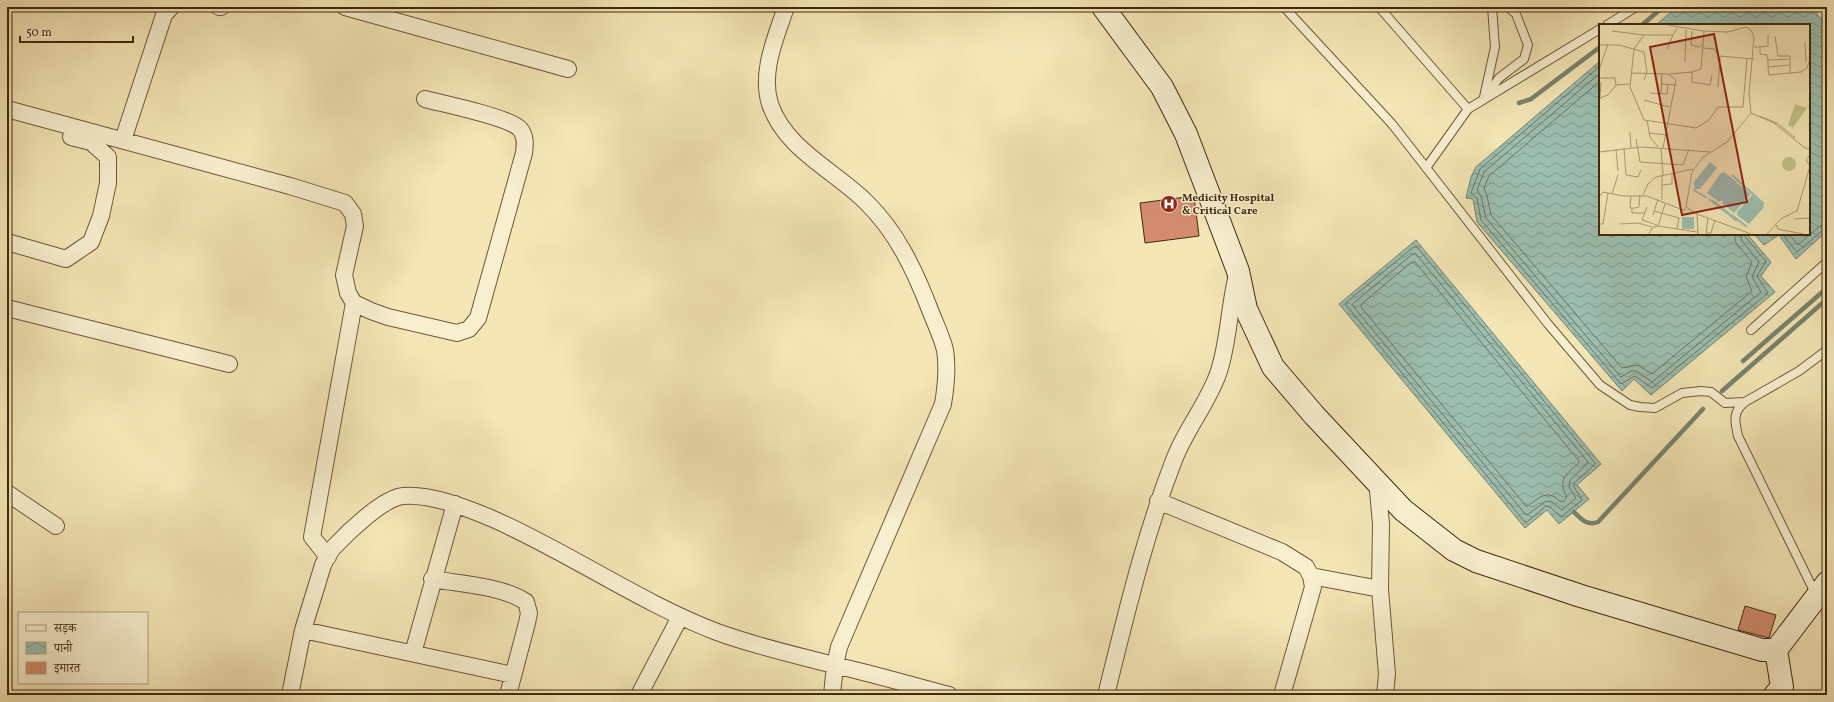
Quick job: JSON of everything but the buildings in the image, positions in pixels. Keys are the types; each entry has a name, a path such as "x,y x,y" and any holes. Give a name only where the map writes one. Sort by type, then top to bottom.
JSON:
{"street":[{"path":"123,140 164,15 171,7"},
{"path":"345,7 568,69"},
{"path":"786,7 768,61 770,103 780,124 794,142 866,202 888,226 914,269 945,350 946,380 943,404 848,625 835,665 832,695"},
{"path":"1102,7 1162,87 1186,134 1238,272 1246,310 1274,367 1314,415 1404,510 1418,523 1454,550 1476,561 1581,596 1762,650 1776,650"},
{"path":"7,109 290,186 345,203 353,214 355,226 344,275 348,293 354,303 370,311 388,317 457,333 469,329 478,318 524,153 525,140 520,129 507,122 424,99"},
{"path":"7,120 92,142 108,157 108,183 101,216 91,242 66,259 7,242"},
{"path":"1106,695 1135,576 1158,502 1187,431 1210,394 1219,371 1231,300 1238,272"},
{"path":"328,557 312,537 354,303"},
{"path":"7,308 229,364"},
{"path":"1377,480 1381,524 1380,589 1387,674 1385,695"},
{"path":"7,493 56,526"},
{"path":"290,695 304,630 323,565 332,549 350,532 392,500 402,496 418,497 455,504 520,531 680,617 743,641 949,695"},
{"path":"1158,502 1282,552 1306,567 1311,576 1313,587 1282,695"},
{"path":"413,653 432,579 455,504"},
{"path":"1311,576 1380,589"},
{"path":"432,579 509,593 516,595 526,602 529,613 508,695"},
{"path":"1776,650 1822,589"},
{"path":"639,695 680,617"},
{"path":"304,630 513,675"},
{"path":"1776,650 1780,664 1783,692"}],"lane":[{"path":"1284,7 1392,124 1548,324 1600,385 1630,405 1640,407 1655,408 1682,393 1701,391 1711,392 1726,403 1745,402"},
{"path":"1379,7 1468,109"},
{"path":"1483,100 1495,47 1492,7"},
{"path":"1483,100 1500,78 1524,59 1528,44 1516,14 1508,7"},
{"path":"1608,24 1636,7"},
{"path":"1426,168 1468,109 1599,30"},
{"path":"1751,330 1827,262"},
{"path":"1822,589 1738,436 1735,415 1738,407 1745,402 1799,371 1827,350"}],"water":[{"path":"1677,7 1811,7 1827,26 1827,231 1796,259 1779,235 1810,235 1810,24 1657,24"},
{"path":"1599,62 1599,235 1748,235 1771,262 1761,276 1775,292 1651,395 1634,379 1622,391 1477,222 1473,199 1466,198 1471,177 1476,167"},
{"path":"1755,235 1779,235 1764,245"},
{"path":"1416,240 1601,464 1577,485 1589,499 1559,524 1547,510 1525,528 1339,304"}],"waterway":[{"path":"1643,24 1663,7"},
{"path":"1519,103 1531,99 1599,48"},
{"path":"1743,361 1827,288"},
{"path":"1722,391 1827,299"},
{"path":"1574,512 1582,520 1588,523 1598,522 1703,409"}],"place":[{"name":"Medicity Hospital & Critical Care","path":"1169,204"}]}
